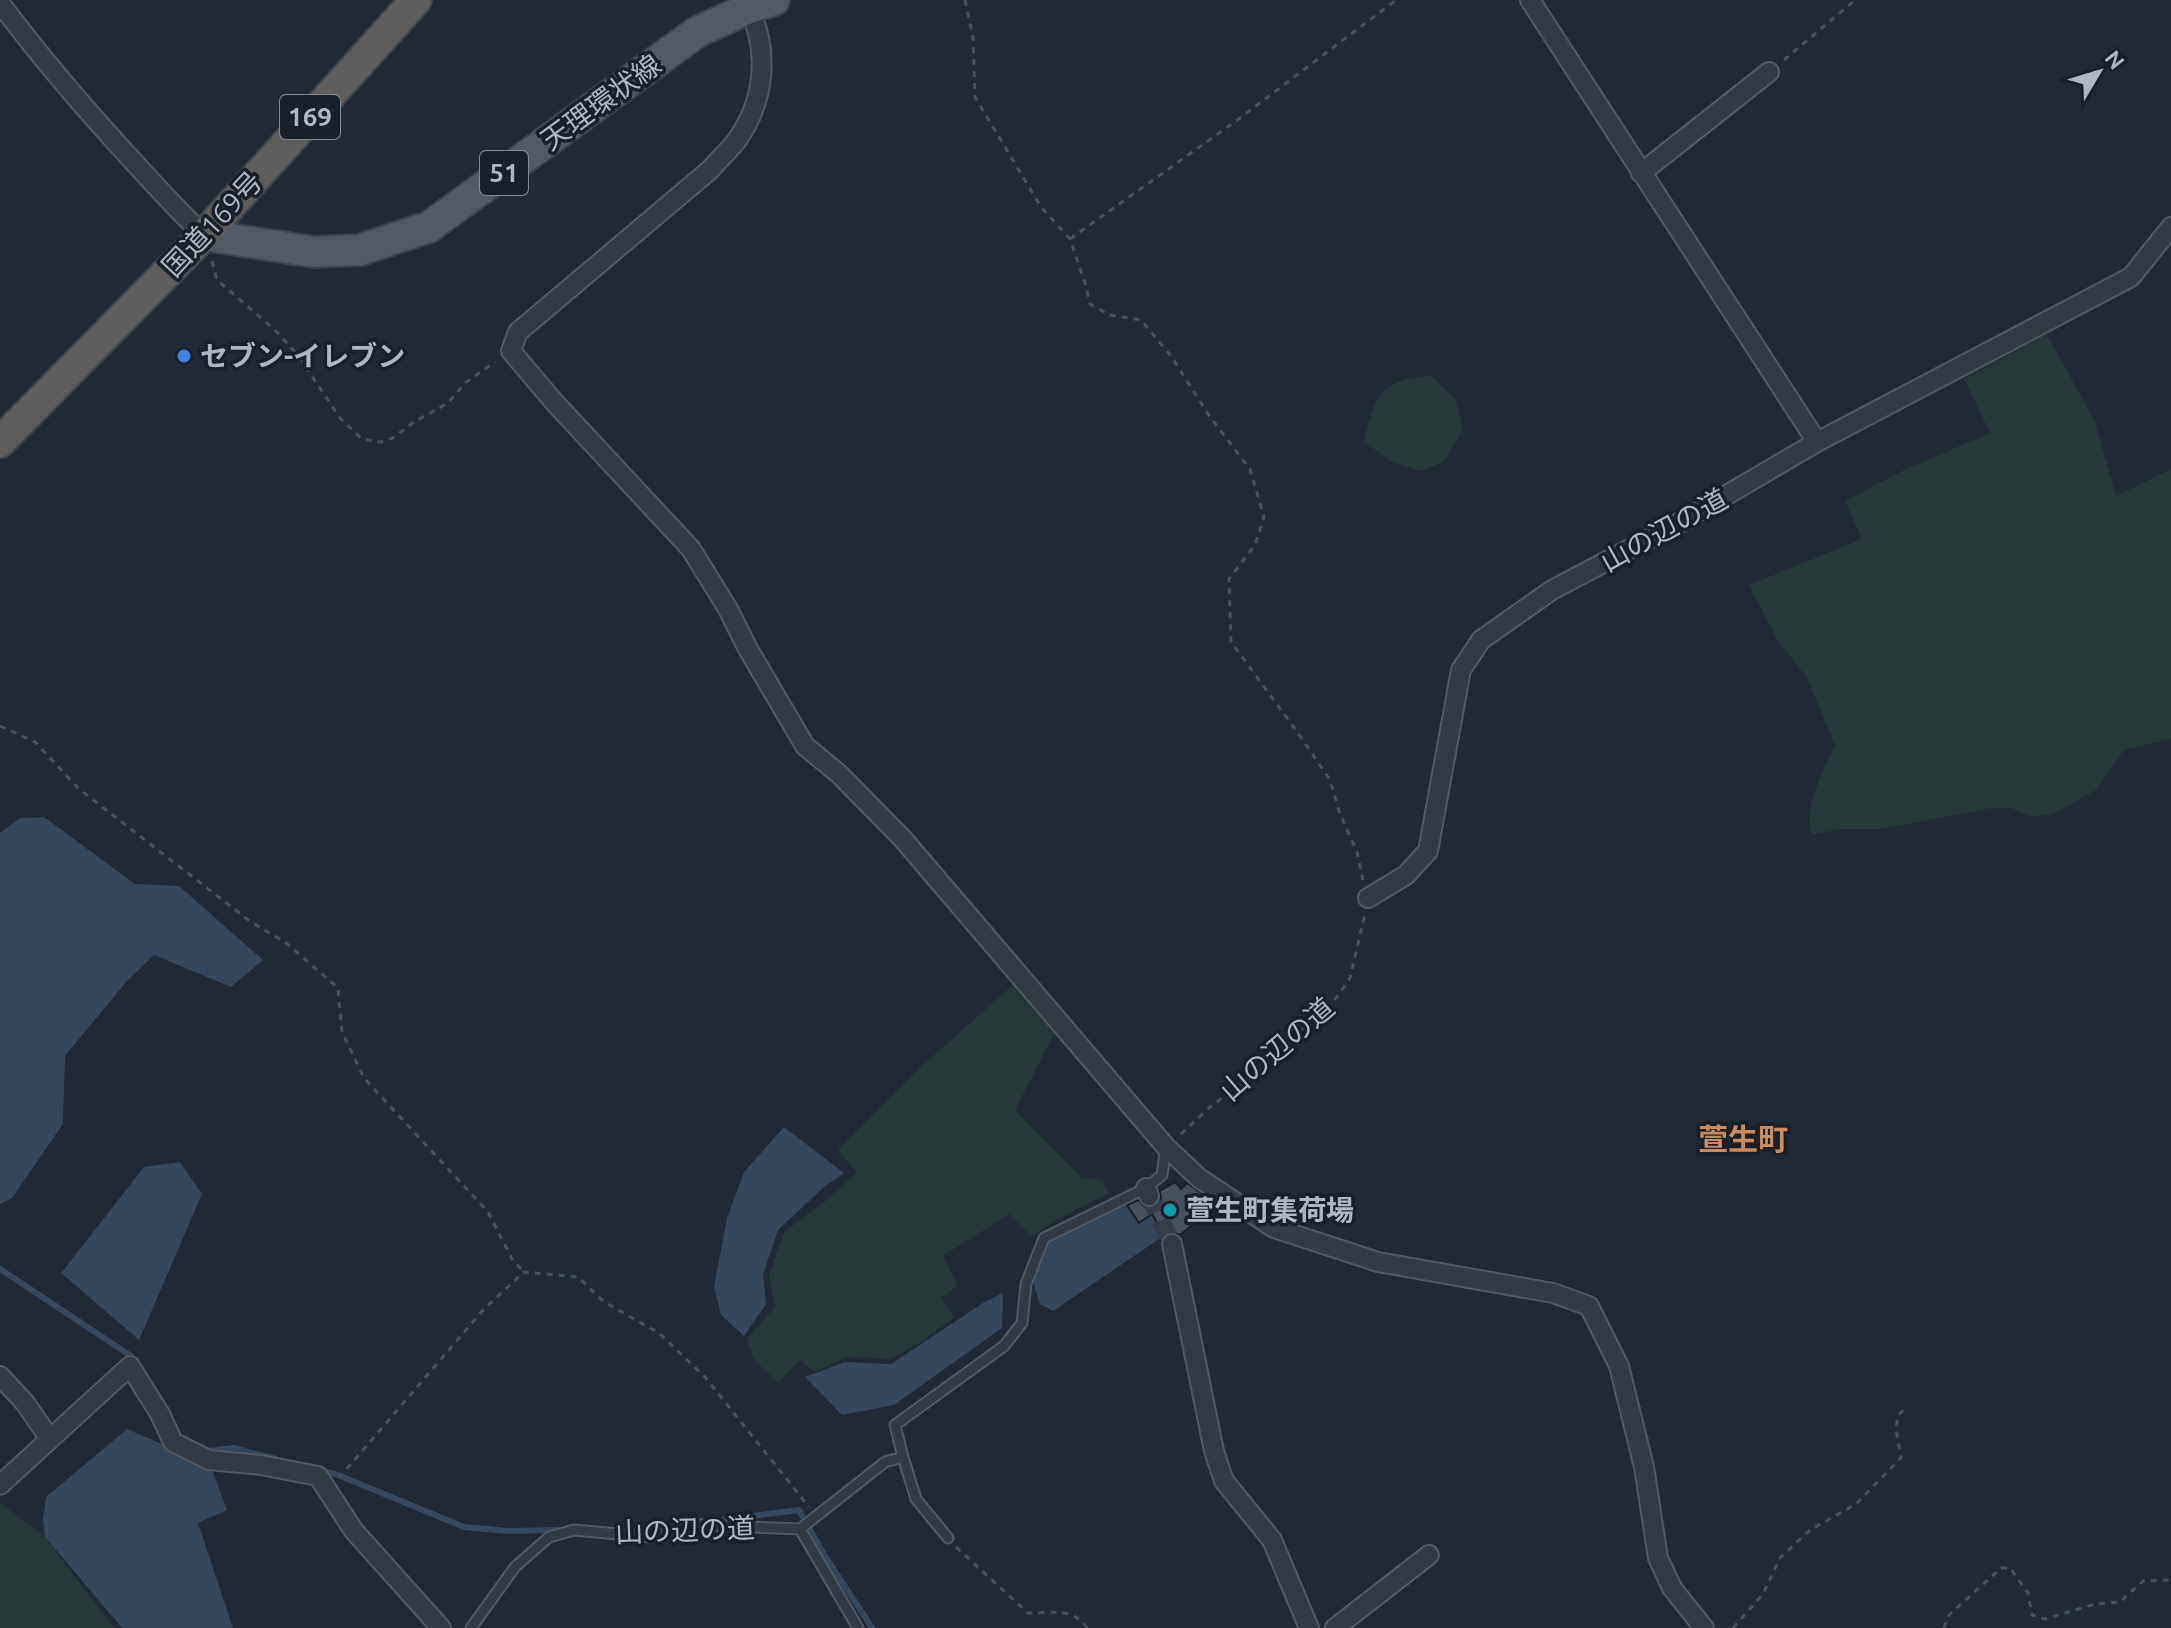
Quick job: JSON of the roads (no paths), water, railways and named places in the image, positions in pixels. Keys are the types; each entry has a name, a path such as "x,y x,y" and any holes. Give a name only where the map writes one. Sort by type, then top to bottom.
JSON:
{"highway":[{"name":"国道169号","path":"0,442 204,235 416,0"}],"main road":[{"name":"天理環状線","path":"204,235 314,252 360,250 429,227 697,32 755,3"}],"street":[{"path":"1530,0 1817,442"},
{"path":"0,3 44,61 102,127 204,235"},
{"path":"755,3 763,52 759,87 753,113 736,141 711,169 518,332 511,351 555,403 691,549 805,746 839,774 902,838 1166,1147 1199,1178 1274,1228 1378,1262 1553,1293 1589,1306 1619,1366 1644,1467 1658,1558 1672,1588 1704,1628"},
{"path":"1641,173 1769,72"},
{"name":"山の辺の道","path":"1368,898 1406,875 1428,851 1461,670 1481,640 1552,590 1679,523 1817,442 2131,277 2171,227"},
{"path":"1172,1244 1214,1451 1224,1481 1272,1540 1309,1628"},
{"path":"0,1485 130,1366 160,1414 173,1442 209,1460 261,1465 318,1476 354,1531 441,1628"},
{"path":"0,1376 25,1403 50,1439"},
{"path":"1335,1628 1429,1555"}],"lane":[{"path":"948,1538 916,1499 895,1425 1004,1346 1022,1323 1026,1284 1044,1238 1148,1192 1162,1175 1166,1147"},
{"path":"858,1628 800,1529 885,1462 903,1457"},
{"name":"山の辺の道","path":"471,1628 515,1567 549,1537 574,1530 651,1537 700,1525 800,1529"}],"water":[{"path":"44,817 135,884 179,886 263,960 231,987 154,955 126,982 65,1056 63,1124 12,1198 0,1204 0,833 20,818"},
{"path":"784,1127 844,1173 824,1187 778,1230 763,1274 766,1304 744,1336 721,1315 714,1286 727,1218 744,1172"},
{"path":"180,1162 202,1194 139,1340 61,1273 144,1167"},
{"path":"1126,1203 1139,1223 1152,1214 1165,1235 1053,1311 1040,1304 1033,1282 1048,1241"},
{"path":"1003,1293 1002,1328 894,1405 842,1415 805,1377 845,1362 891,1364"},
{"path":"127,1429 213,1472 227,1510 198,1523 233,1628 122,1628 45,1537 43,1519 46,1497"}],"waterway":[{"path":"0,1269 131,1356 135,1362"},
{"path":"209,1451 234,1448 276,1459"},
{"path":"322,1471 464,1527 507,1531 563,1530"},
{"path":"706,1522 799,1510 872,1628"},
{"path":"638,1532 679,1526"}],"tunnel":[{"path":"1149,1196 1172,1244"}],"place":[{"name":"セブン-イレブン","path":"184,356"},
{"name":"萱生町集荷場","path":"1170,1210"}],"district":[{"name":"萱生町","path":"1743,1140"}]}
